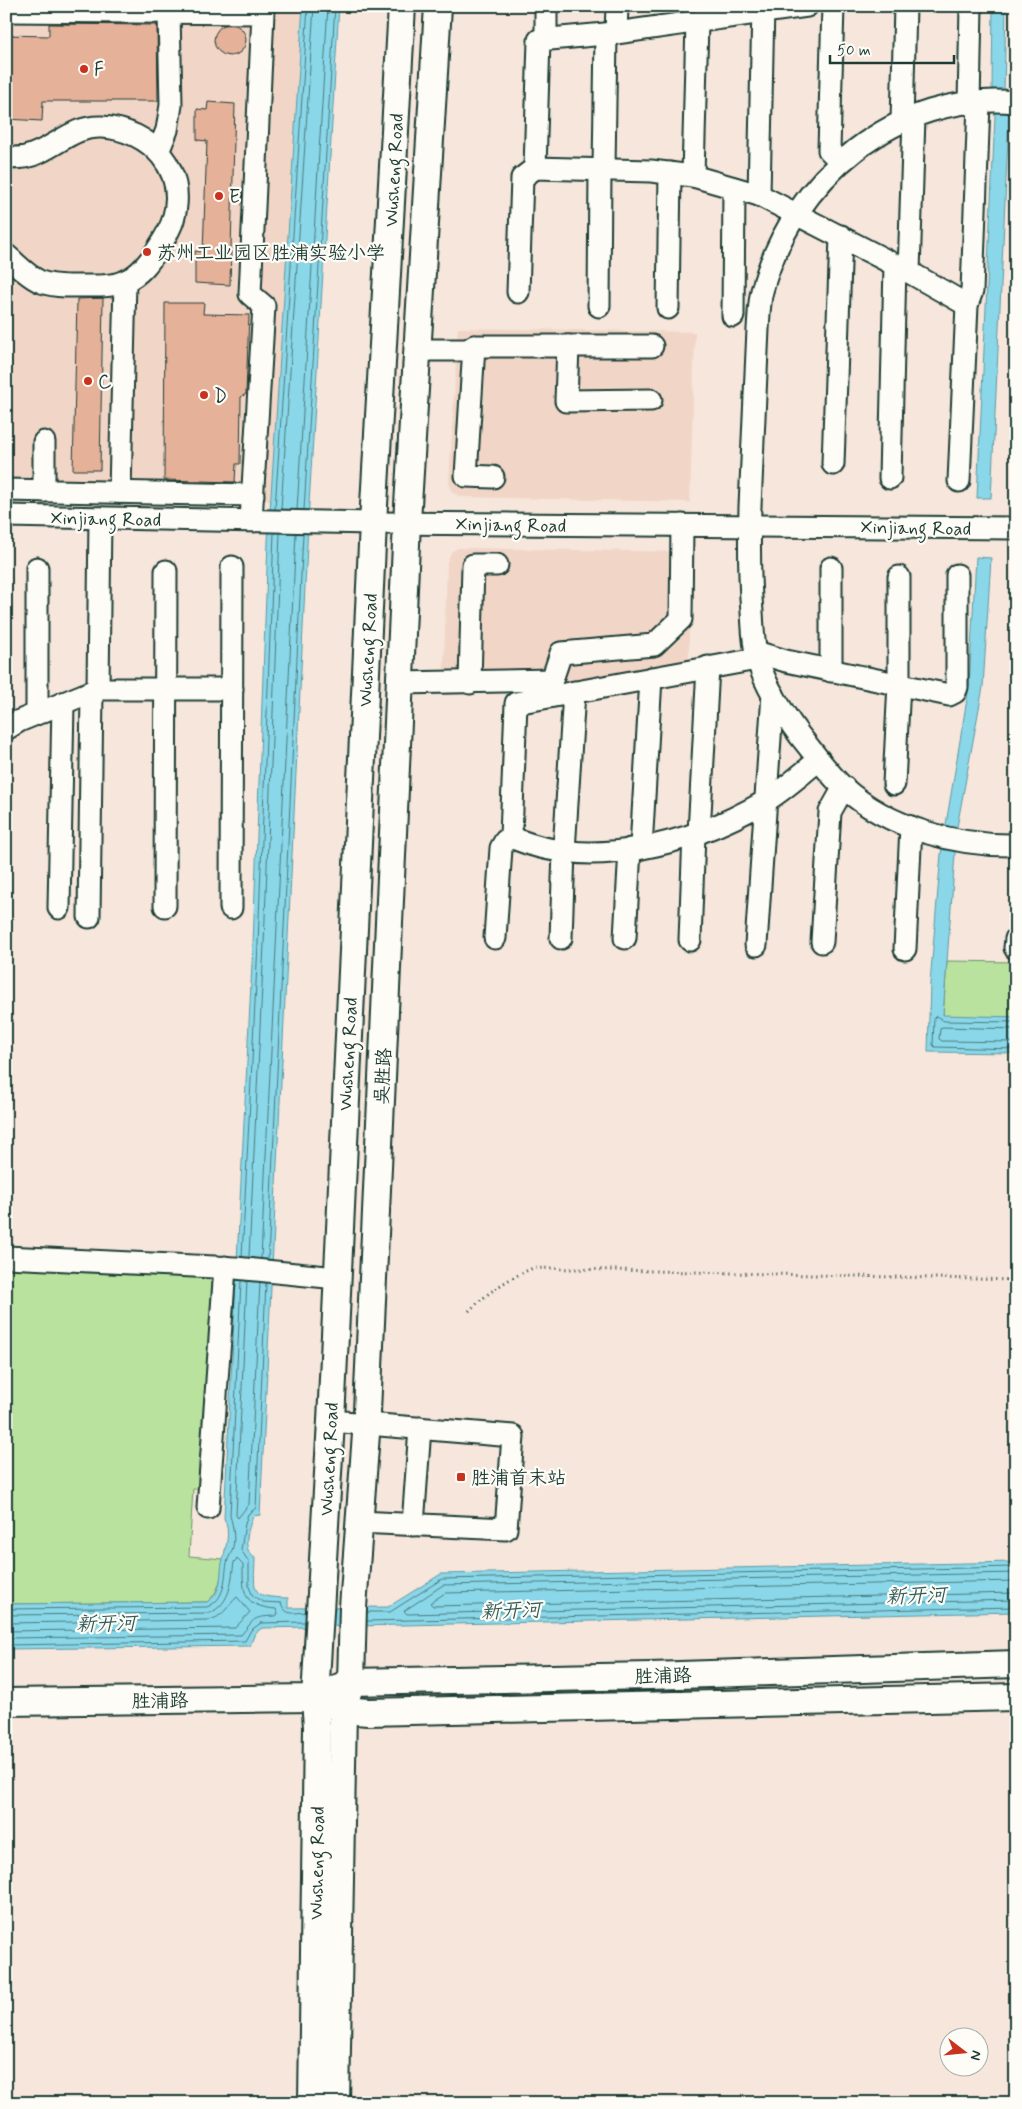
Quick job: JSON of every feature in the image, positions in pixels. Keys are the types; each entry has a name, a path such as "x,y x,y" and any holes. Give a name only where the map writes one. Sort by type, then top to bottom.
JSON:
{"main road":[{"name":"Wusheng Road","path":"312,2103 317,1727 315,1698 331,1421 370,576 402,6"},
{"name":"Wusheng Road","path":"400,684 410,464 438,6"},
{"path":"376,464 410,464"},
{"path":"370,576 404,576"},
{"name":"吴胜路","path":"366,1424 400,684"},
{"name":"Wusheng Road","path":"336,2103 343,1710 351,1682 353,1617 366,1424"},
{"name":"胜浦路","path":"6,1702 315,1698 351,1682 650,1676 1016,1664"},
{"name":"胜浦路","path":"315,1698 343,1710 400,1711 1016,1697"}],"street":[{"path":"546,6 546,40"},
{"path":"599,306 602,169 611,34 616,6"},
{"path":"535,168 539,40 611,34 687,17 807,6"},
{"path":"833,6 829,150 840,161"},
{"path":"890,478 908,119 905,6"},
{"path":"959,481 966,305 972,291 978,103 971,6"},
{"path":"759,195 763,9"},
{"path":"6,11 263,12 250,294 264,306 253,495 258,520"},
{"path":"158,152 167,130 171,105 169,12"},
{"path":"687,17 693,176"},
{"path":"1013,102 978,103 924,113 892,126 840,161 810,193 783,236 762,292 758,328 748,565 757,656 773,694 792,725 844,788 872,809 911,827 938,836 992,845 1016,845"},
{"path":"6,158 25,157 81,130 100,127 114,128 142,138 153,145 170,168 174,181 176,206 167,234 152,257 139,272 125,281 108,286 50,284 30,277 6,256"},
{"path":"518,292 522,178 535,168 602,169 693,176 759,195 797,212 902,268 966,305"},
{"path":"668,308 670,173"},
{"path":"733,316 734,188"},
{"path":"833,464 841,236"},
{"path":"120,492 125,281"},
{"path":"418,346 467,350 474,346 652,346"},
{"path":"474,346 466,476 493,477"},
{"path":"568,346 566,401 651,400"},
{"path":"44,442 44,491"},
{"path":"6,490 253,495"},
{"name":"Xinjiang Road","path":"6,516 373,523 1016,528"},
{"path":"90,917 100,518"},
{"path":"400,684 552,680 562,653 654,645 681,619 682,525"},
{"path":"470,683 474,565 497,565"},
{"path":"231,908 232,567"},
{"path":"37,568 17,719 95,690 232,689"},
{"path":"831,568 831,671"},
{"path":"165,906 166,571"},
{"path":"511,837 516,703 757,656 899,683 949,695 955,692 957,687 957,575"},
{"path":"894,784 899,683 899,577"},
{"path":"690,940 708,667"},
{"path":"625,938 636,849 651,678"},
{"path":"561,938 564,851 574,692"},
{"path":"756,945 773,694"},
{"path":"59,908 63,703"},
{"path":"511,837 530,845 564,851 604,852 636,849 669,842 696,834 765,802 819,760"},
{"path":"822,942 830,812 844,788"},
{"path":"906,950 911,827"},
{"path":"495,938 502,848 505,841 511,837"},
{"path":"1015,948 1016,939"},
{"path":"6,1257 230,1268 337,1278"},
{"path":"208,1508 230,1268"},
{"path":"331,1421 513,1436 506,1529 359,1522"},
{"path":"413,1525 420,1428"}],"path":[{"path":"470,1311 484,1296 533,1268 1016,1280"}],"shaded area":[{"name":"苏州工业园区胜浦实验小学","path":"6,6 303,6 271,501 6,497"},
{"path":"458,328 695,332 690,502 461,497 452,492 449,483"},
{"path":"458,548 689,552 689,662 497,693 443,695 447,562 451,552"}],"green space":[{"path":"947,961 1016,962 1016,1017 943,1016"},
{"path":"6,1265 218,1274 201,1489 193,1489 189,1556 223,1559 218,1588 207,1602 6,1604"}],"water":[{"name":"新开河","path":"303,6 339,6 309,504 260,1515 253,1516 247,1539 248,1550 255,1558 254,1579 257,1591 267,1596 288,1598 288,1608 388,1607 441,1574 1016,1562 1016,1612 262,1628 255,1633 250,1646 6,1649 6,1604 207,1602 215,1594 220,1583 228,1534 224,1518 253,944 268,541"},
{"path":"993,6 1006,6 1004,92 1009,116 991,498 977,498 995,117 992,87"},
{"path":"976,557 991,558 983,687 957,827 943,1015 1016,1017 1016,1053 928,1052 930,983 941,854 969,687"}],"building":[{"name":"F","path":"49,24 157,25 158,101 43,101 42,121 6,119 6,35 49,36"},
{"path":"230,24 236,25 241,29 245,34 245,46 241,51 236,55 230,56 224,55 219,51 215,46 214,40 215,34 219,29 224,25"},
{"name":"E","path":"208,102 235,104 230,285 195,283 195,251 203,252 207,141 197,140 197,109 207,110"},
{"name":"C","path":"103,298 100,470 73,470 77,299"},
{"name":"D","path":"165,303 204,303 203,314 249,315 246,394 241,397 240,464 236,464 235,482 164,480"}],"place":[{"name":"F","path":"84,69"},
{"name":"E","path":"219,196"},
{"name":"苏州工业园区胜浦实验小学","path":"147,252"},
{"name":"C","path":"88,381"},
{"name":"D","path":"204,395"},
{"name":"胜浦首末站","path":"461,1477"}]}
